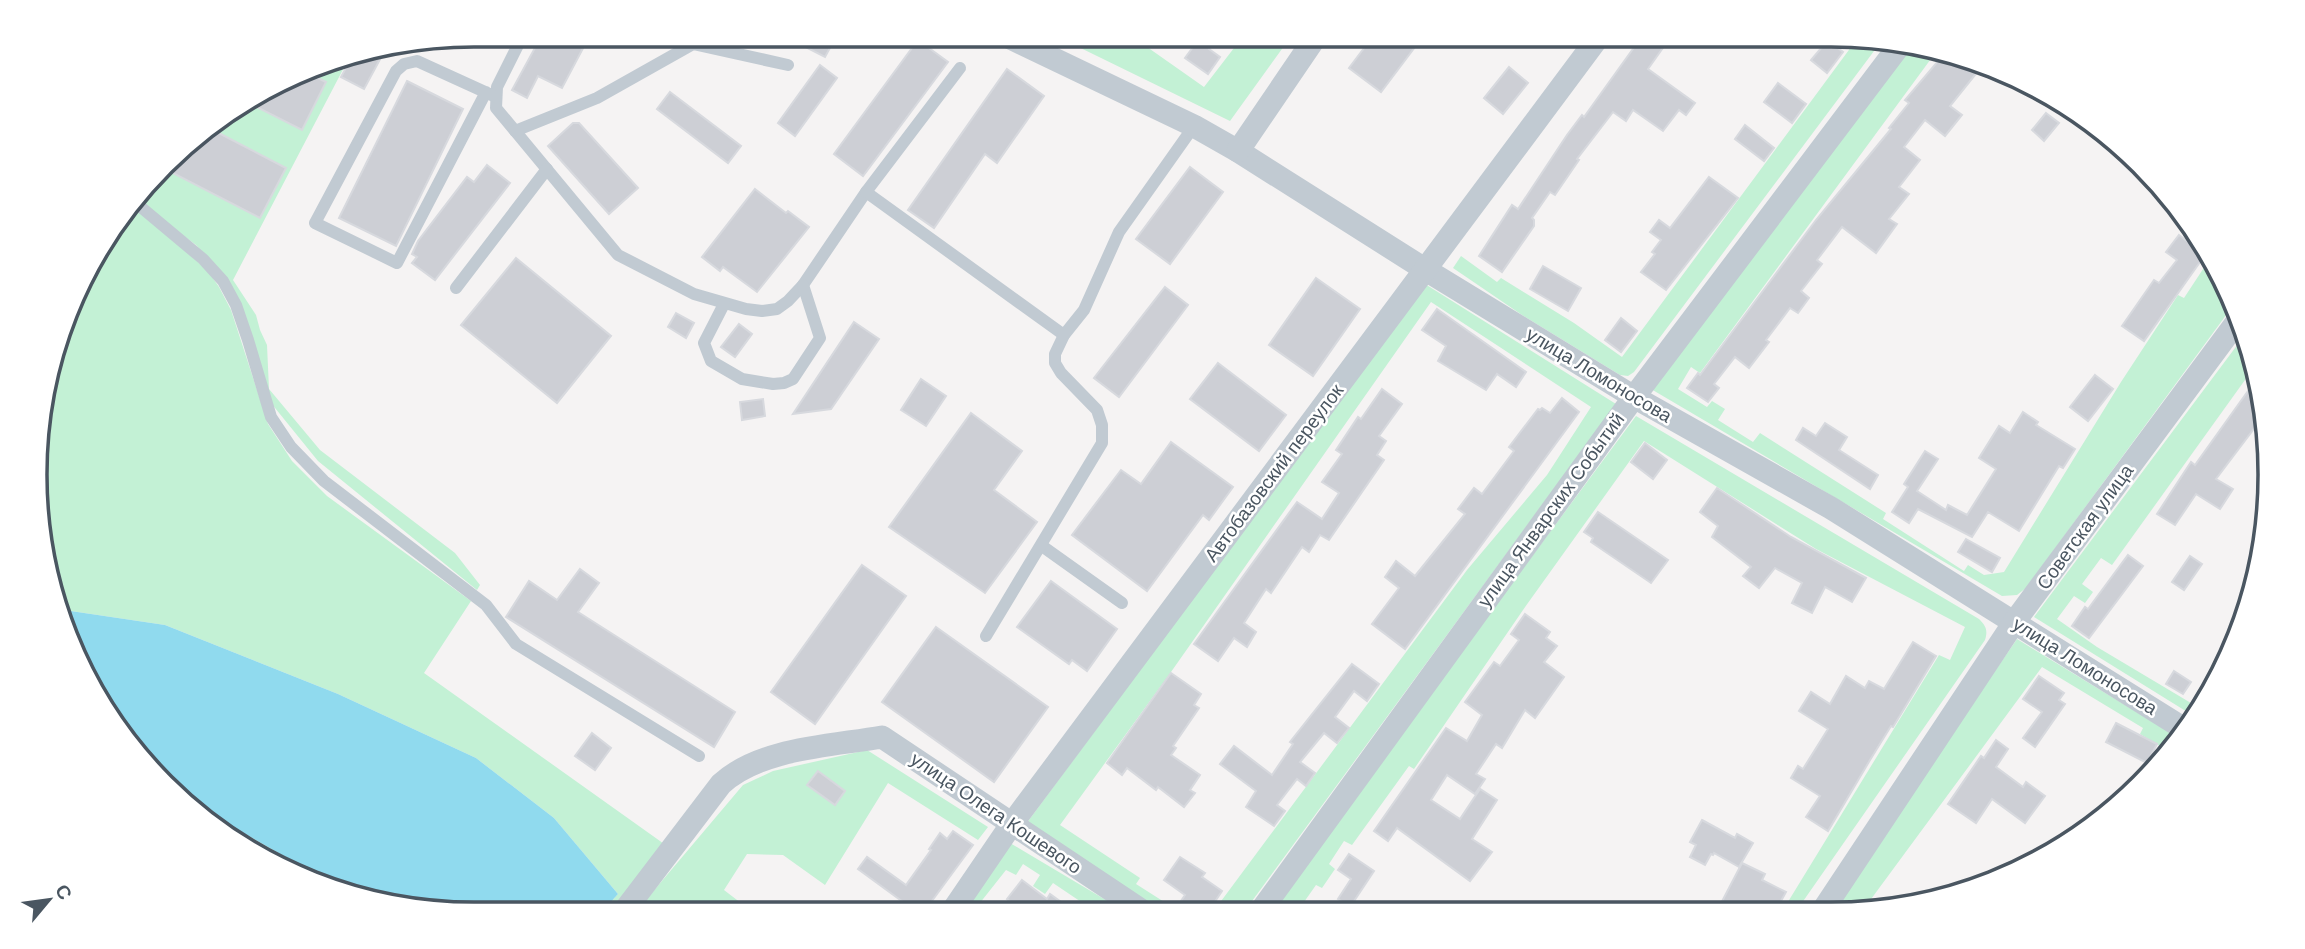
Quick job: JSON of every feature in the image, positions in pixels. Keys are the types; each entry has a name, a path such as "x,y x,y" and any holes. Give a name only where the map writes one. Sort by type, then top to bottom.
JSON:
{"street":[{"name":"улица Ломоносова","path":"1029,47 1194,126 1238,151 1634,397 1831,508 2177,724"},
{"path":"1238,151 1309,47"},
{"name":"Автобазовский переулок","path":"958,902 1011,825 1591,47"},
{"name":"улица Январских Событий","path":"1267,902 1634,397 1894,52"},
{"name":"Советская улица","path":"1828,902 2015,621 2232,329"},
{"name":"улица Олега Кошевого","path":"631,902 733,773 766,758 882,737 1129,902"}],"lane":[{"path":"517,47 497,87 491,95 397,263 315,223 396,71 404,64 417,61 491,95 496,108 618,255 694,294 724,304 762,311 777,309 803,285 866,192 960,68"},
{"path":"515,131 597,97 688,47"},
{"path":"707,47 788,65"},
{"path":"986,636 1102,443 1102,425 1097,410 1065,379 1055,363 1055,354 1064,335 1084,310 1119,232 1194,126"},
{"path":"456,288 547,170"},
{"path":"866,192 1064,335"},
{"path":"141,207 203,259 223,281 240,317 271,417 291,447 324,481 486,605 516,644 699,756"},
{"path":"724,304 704,343 712,361 742,379 784,383 793,379 820,338 803,285"},
{"path":"1042,546 1122,603"}],"green space":[{"path":"1079,47 1147,47 1204,87 1235,47 1283,47 1230,121"},
{"path":"1851,48 1875,50 1634,372 1628,376 1620,375 1522,315 1453,268 1461,256 1497,282 1501,278 1574,323 1622,357"},
{"path":"1903,53 1931,59 1700,373 1691,367 1678,389 1707,407 1712,401 1725,409 1718,420 1753,442 1760,433 1886,513 1883,519 1964,571 1968,565 1984,575 2004,572 2178,295 2184,298 2204,267 2226,315 2026,588 2017,595 2002,596 1651,389"},
{"path":"344,68 233,280 256,315 267,345 269,389 320,450 455,553 480,585 477,590 318,461 271,403 226,279 196,245 143,206 153,193 193,153 237,119 286,91"},
{"path":"139,210 208,271 219,287 231,310 268,424 292,461 327,496 471,601 424,673 667,846 620,902 611,902 618,894 554,818 476,758 338,694 165,625 70,611 55,558 48,502 51,419 55,391 70,337 104,261"},
{"path":"1425,284 1616,404 1251,902 1220,902 1467,570 1547,475 1591,407 1431,302 1060,825 1140,878 1136,884 1164,902 1147,902 1026,824"},
{"path":"2237,345 2247,378 2112,565 2101,558 2082,584 2093,592 2085,603 2074,596 2057,619 2097,647 2191,703 2186,711 2034,617"},
{"path":"1636,416 1979,619 1986,628 1985,640 1803,902 1788,902 1939,655 1950,660 1965,627 1816,549 1644,441 1414,769 1409,766 1352,845 1344,841 1329,864 1335,869 1322,888 1316,885 1304,902 1275,902"},
{"path":"2017,639 2171,733 2160,746 2140,734 2143,728 2042,667 1871,900 1836,902"},
{"path":"867,750 988,827 978,840 888,783 825,885 783,855 747,854 724,890 740,902 644,902 743,785 773,771"},
{"path":"232,826 293,861 261,845"},
{"path":"1010,843 1109,902 1081,902 1053,883 1045,894 1033,886 1040,875 1023,864 1016,875 1006,870 981,902 969,902"}],"water":[{"path":"70,611 165,625 338,694 476,758 554,818 618,894 611,902 447,901 391,894 364,887 293,861 214,813 172,777 153,756 104,688"}],"building":[{"path":"535,47 584,47 562,88 538,76 527,98 512,90"},
{"path":"805,47 830,47 825,57"},
{"path":"913,47 928,47 948,62 863,176 834,154"},
{"path":"1193,47 1210,47 1209,49 1220,57 1208,74 1185,58"},
{"path":"1365,47 1415,47 1381,92 1349,68"},
{"path":"1634,47 1664,47 1648,69 1695,103 1686,115 1679,110 1663,131 1633,110 1626,121 1613,112 1577,159 1579,160 1555,195 1550,192 1532,218 1534,226 1502,272 1479,256 1512,205 1518,209 1567,135 1582,115 1584,117"},
{"path":"1822,47 1837,47 1843,52 1827,73 1811,60"},
{"path":"381,58 364,89 341,77 346,67"},
{"path":"1938,61 1976,73 1950,106 1962,115 1945,136 1925,120 1904,147 1920,160 1899,187 1909,194 1889,219 1897,224 1876,253 1842,227 1817,260 1822,264 1801,291 1809,298 1798,313 1790,308 1749,368 1735,357 1714,384 1719,388 1708,402 1687,388 1698,373 1700,375 1816,220 1891,129 1889,128 1909,103 1905,100"},
{"path":"820,65 837,78 795,136 778,123"},
{"path":"1509,67 1528,83 1503,114 1484,98"},
{"path":"1007,69 1044,96 997,163 985,154 934,228 908,210"},
{"path":"317,78 326,82 302,130 257,107"},
{"path":"407,81 463,109 396,246 339,218"},
{"path":"1778,83 1806,104 1792,123 1764,102"},
{"path":"670,92 741,146 728,163 657,109"},
{"path":"2046,113 2059,123 2044,141 2032,130"},
{"path":"573,123 579,123 638,188 609,214 548,146"},
{"path":"1745,125 1774,148 1764,161 1735,139"},
{"path":"218,133 286,168 260,218 172,172"},
{"path":"487,165 510,183 435,280 412,263 417,257 412,254 418,241 467,177 474,182"},
{"path":"1190,167 1223,192 1170,264 1136,239"},
{"path":"1709,177 1738,198 1666,290 1641,272 1655,254 1652,252 1661,240 1650,232 1659,220 1670,228"},
{"path":"755,189 809,227 757,292 723,267 720,271 702,257"},
{"path":"2179,235 2190,244 2201,261 2144,341 2122,326 2154,280 2159,283 2177,260 2166,252"},
{"path":"516,258 611,336 557,403 461,325"},
{"path":"1543,266 1581,288 1568,311 1530,289"},
{"path":"1316,278 1360,309 1313,376 1269,345"},
{"path":"1165,287 1188,305 1119,397 1094,378"},
{"path":"1437,309 1526,372 1516,387 1497,374 1486,390 1438,361 1446,346 1422,330"},
{"path":"676,313 694,323 686,338 668,327"},
{"path":"1621,318 1637,331 1621,352 1605,340"},
{"path":"854,322 879,339 831,409 793,414"},
{"path":"739,324 752,334 735,357 721,347"},
{"path":"1218,363 1286,415 1259,451 1190,399"},
{"path":"2095,375 2113,389 2088,421 2070,407"},
{"path":"921,379 946,396 926,426 901,410"},
{"path":"1382,389 1402,404 1379,436 1386,441 1377,455 1384,460 1329,540 1320,535 1309,552 1302,547 1271,593 1266,589 1244,623 1256,632 1247,647 1234,638 1218,661 1194,644 1297,502 1322,519 1339,493 1322,482 1342,454 1336,450 1358,417 1361,419"},
{"path":"2249,389 2255,427 2216,479 2233,489 2220,509 2196,494 2175,525 2157,514 2191,462 2195,465"},
{"path":"1562,398 1579,412 1405,649 1372,624 1399,588 1385,577 1396,561 1415,576 1465,514 1458,509 1474,488 1482,494 1514,451 1509,447 1538,409 1542,408 1550,413"},
{"path":"763,399 765,416 742,420 740,402"},
{"path":"2023,412 2038,422 2036,425 2075,449 2063,468 2059,466 2019,531 1988,512 1972,537 1918,509 1909,523 1892,512 1908,487 1904,484 1925,451 1938,459 1917,491 1946,510 1948,505 1967,515 1996,469 1979,458 1999,426 2010,433"},
{"path":"971,413 1022,451 994,490 1037,522 985,593 889,527"},
{"path":"1825,423 1847,437 1839,450 1878,475 1870,489 1796,440 1803,428 1816,436"},
{"path":"1171,442 1233,487 1209,520 1203,515 1147,591 1072,535 1121,470 1141,484"},
{"path":"1645,443 1667,460 1653,479 1631,462"},
{"path":"1717,488 1791,537 1866,578 1852,602 1825,587 1812,613 1792,603 1802,583 1775,568 1759,588 1743,576 1751,567 1712,537 1718,526 1700,512"},
{"path":"1598,512 1668,560 1651,583 1591,542 1593,538 1584,532"},
{"path":"1966,539 2000,558 1992,572 1958,552"},
{"path":"2128,555 2143,566 2089,638 2072,626"},
{"path":"2190,556 2202,564 2184,590 2172,582"},
{"path":"862,565 906,596 815,724 771,692"},
{"path":"580,569 599,583 578,612 735,712 714,747 506,617 529,581 557,600"},
{"path":"1051,581 1117,629 1087,671 1072,660 1069,664 1017,627"},
{"path":"1525,614 1550,632 1546,638 1557,646 1544,662 1564,677 1535,718 1525,710 1502,748 1496,744 1476,774 1485,779 1475,794 1447,775 1431,800 1460,819 1480,789 1497,800 1472,839 1492,852 1470,881 1397,828 1388,841 1374,831 1446,728 1467,741 1482,715 1465,702 1494,662 1500,666 1519,640 1511,634"},
{"path":"936,627 1048,707 994,782 882,702"},
{"path":"1913,642 1936,656 1828,831 1806,817 1820,796 1791,778 1798,766 1803,769 1828,729 1799,711 1811,692 1830,704 1846,676 1865,688 1869,681 1884,689"},
{"path":"1352,664 1379,684 1367,701 1354,691 1335,717 1349,728 1337,743 1324,733 1300,762 1315,773 1306,786 1297,779 1277,805 1285,811 1274,826 1246,807 1256,791 1220,764 1234,746 1272,775 1293,744 1290,742"},
{"path":"2174,671 2191,682 2183,694 2166,684"},
{"path":"1171,673 1201,694 1194,705 1199,708 1173,746 1176,748 1171,755 1200,775 1190,790 1195,793 1184,807 1127,768 1122,775 1107,763"},
{"path":"2039,676 2064,693 2059,700 2065,704 2035,747 2023,738 2042,712 2023,699"},
{"path":"2116,723 2157,744 2146,763 2106,742"},
{"path":"592,733 611,748 595,770 575,756"},
{"path":"1996,740 2008,749 1996,767 2023,787 2026,782 2045,796 2025,823 1992,799 1976,823 1948,804 1981,756 1984,758"},
{"path":"818,771 845,791 835,805 807,785"},
{"path":"1702,820 1735,838 1737,834 1753,843 1739,867 1714,853 1705,865 1690,857 1696,845 1690,842"},
{"path":"953,831 973,845 931,902 903,902 858,869 867,857 906,885 940,833 947,839"},
{"path":"1349,854 1374,871 1353,902 1342,902 1338,899 1351,879 1338,870"},
{"path":"1180,857 1205,873 1202,877 1222,891 1215,902 1180,902 1185,895 1164,880"},
{"path":"1742,863 1765,874 1762,880 1786,892 1780,902 1722,902"},
{"path":"1022,880 1047,899 1050,894 1061,902 1011,902 1007,899"}]}
